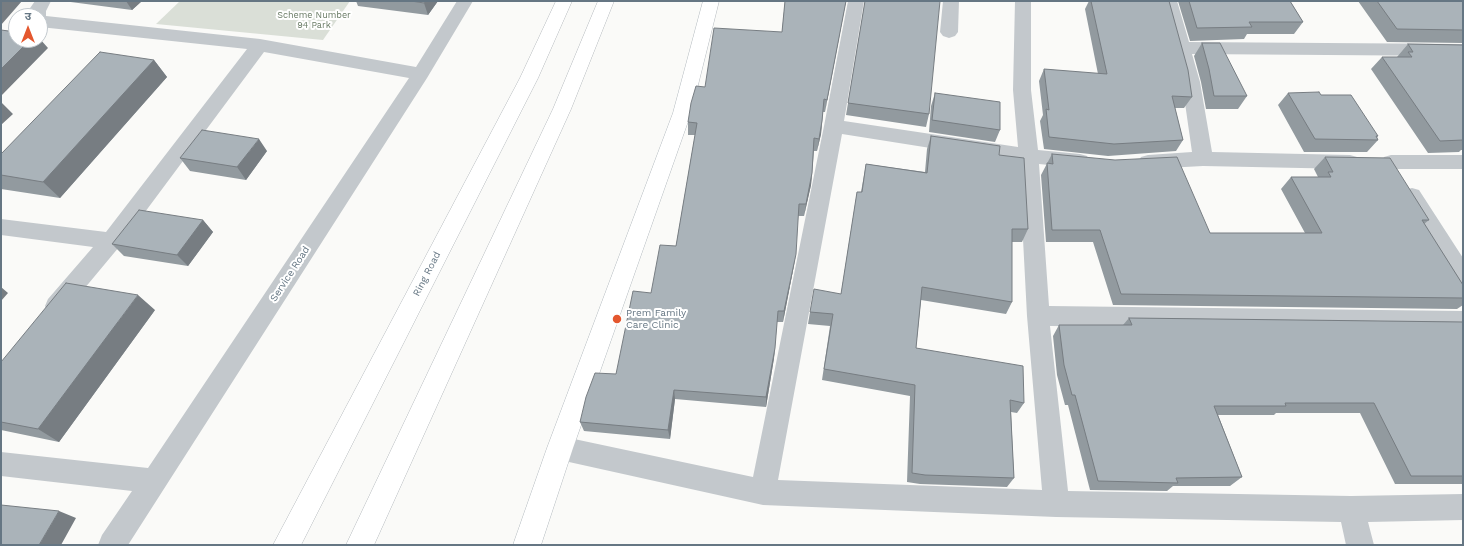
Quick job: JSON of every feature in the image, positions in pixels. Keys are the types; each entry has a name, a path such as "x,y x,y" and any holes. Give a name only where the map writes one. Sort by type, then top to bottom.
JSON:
{"main road":[{"name":"Ring Road","path":"287,545 529,78 564,1"},
{"path":"360,545 562,109 606,1"},
{"path":"527,545 560,448 682,113 710,1"}],"street":[{"name":"Service Road","path":"112,545 421,74 465,1"},
{"path":"763,492 834,126 856,1"},
{"path":"949,32 952,1"},
{"path":"1023,1 1022,90 1029,156 1038,316 1056,504"},
{"path":"1169,1 1191,82 1195,116 1203,160"},
{"path":"48,22 260,45 421,74"},
{"path":"46,319 111,241 260,45"},
{"path":"1182,48 1463,50"},
{"path":"834,126 1029,156 1100,163"},
{"path":"1132,163 1203,160 1463,162"},
{"path":"1378,162 1463,276"},
{"path":"1,227 111,241"},
{"path":"1038,316 1463,321"},
{"path":"560,448 763,492 1056,504 1351,510 1463,507"},
{"path":"1,464 155,481"},
{"path":"1351,510 1360,545"}],"green space":[{"name":"Scheme Number 94 Park","path":"180,1 350,1 323,40 156,24"}],"building":[{"path":"411,1 425,1 424,3"},
{"path":"785,1 846,1 827,100 824,99 819,139 814,138 812,173 806,204 799,204 796,254 784,311 778,311 775,348 766,397 674,390 668,430 580,422 586,397 595,373 616,374 633,291 651,293 660,245 676,246 697,123 688,122 691,103 696,86 705,87 714,28 782,32"},
{"path":"865,1 940,1 929,114 848,103"},
{"path":"1091,1 1169,1 1188,70 1192,97 1172,96 1183,140 1114,144 1049,137 1046,109 1049,110 1044,69 1107,74"},
{"path":"1189,1 1290,1 1303,22 1249,22 1252,27 1197,28"},
{"path":"1377,1 1462,1 1463,30 1397,29"},
{"path":"1,30 8,31 8,48 22,48 1,69"},
{"path":"1202,43 1220,43 1247,96 1214,96"},
{"path":"1408,44 1463,45 1463,140 1440,141 1382,57 1412,57 1408,52 1413,52"},
{"path":"100,52 154,60 43,182 1,175 1,154"},
{"path":"1319,92 1321,95 1351,95 1378,136 1376,136 1378,140 1315,139 1288,93"},
{"path":"935,93 1000,102 1000,130 932,120"},
{"path":"202,130 259,139 237,167 180,158"},
{"path":"931,136 1000,146 999,155 1024,158 1028,229 1012,229 1012,302 922,287 916,348 1023,366 1024,403 1010,400 1014,478 925,475 912,473 915,385 824,369 833,314 810,312 814,289 841,294 857,192 862,192 866,164 927,173"},
{"path":"1052,154 1115,160 1177,157 1210,233 1322,233 1291,177 1331,177 1328,172 1333,172 1325,157 1390,158 1429,220 1422,220 1463,285 1463,298 1121,294 1100,230 1052,230 1047,163 1053,164"},
{"path":"139,210 203,220 177,255 112,244"},
{"path":"66,283 138,295 38,429 1,422 1,362"},
{"path":"1129,318 1463,322 1463,476 1411,476 1374,403 1285,403 1286,406 1214,406 1242,477 1176,478 1178,483 1098,481 1075,395 1072,395 1064,365 1059,325 1132,325"},
{"path":"1,505 59,511 39,545 1,545"}],"place":[{"name":"Prem Family Care Clinic","path":"617,319"}]}
